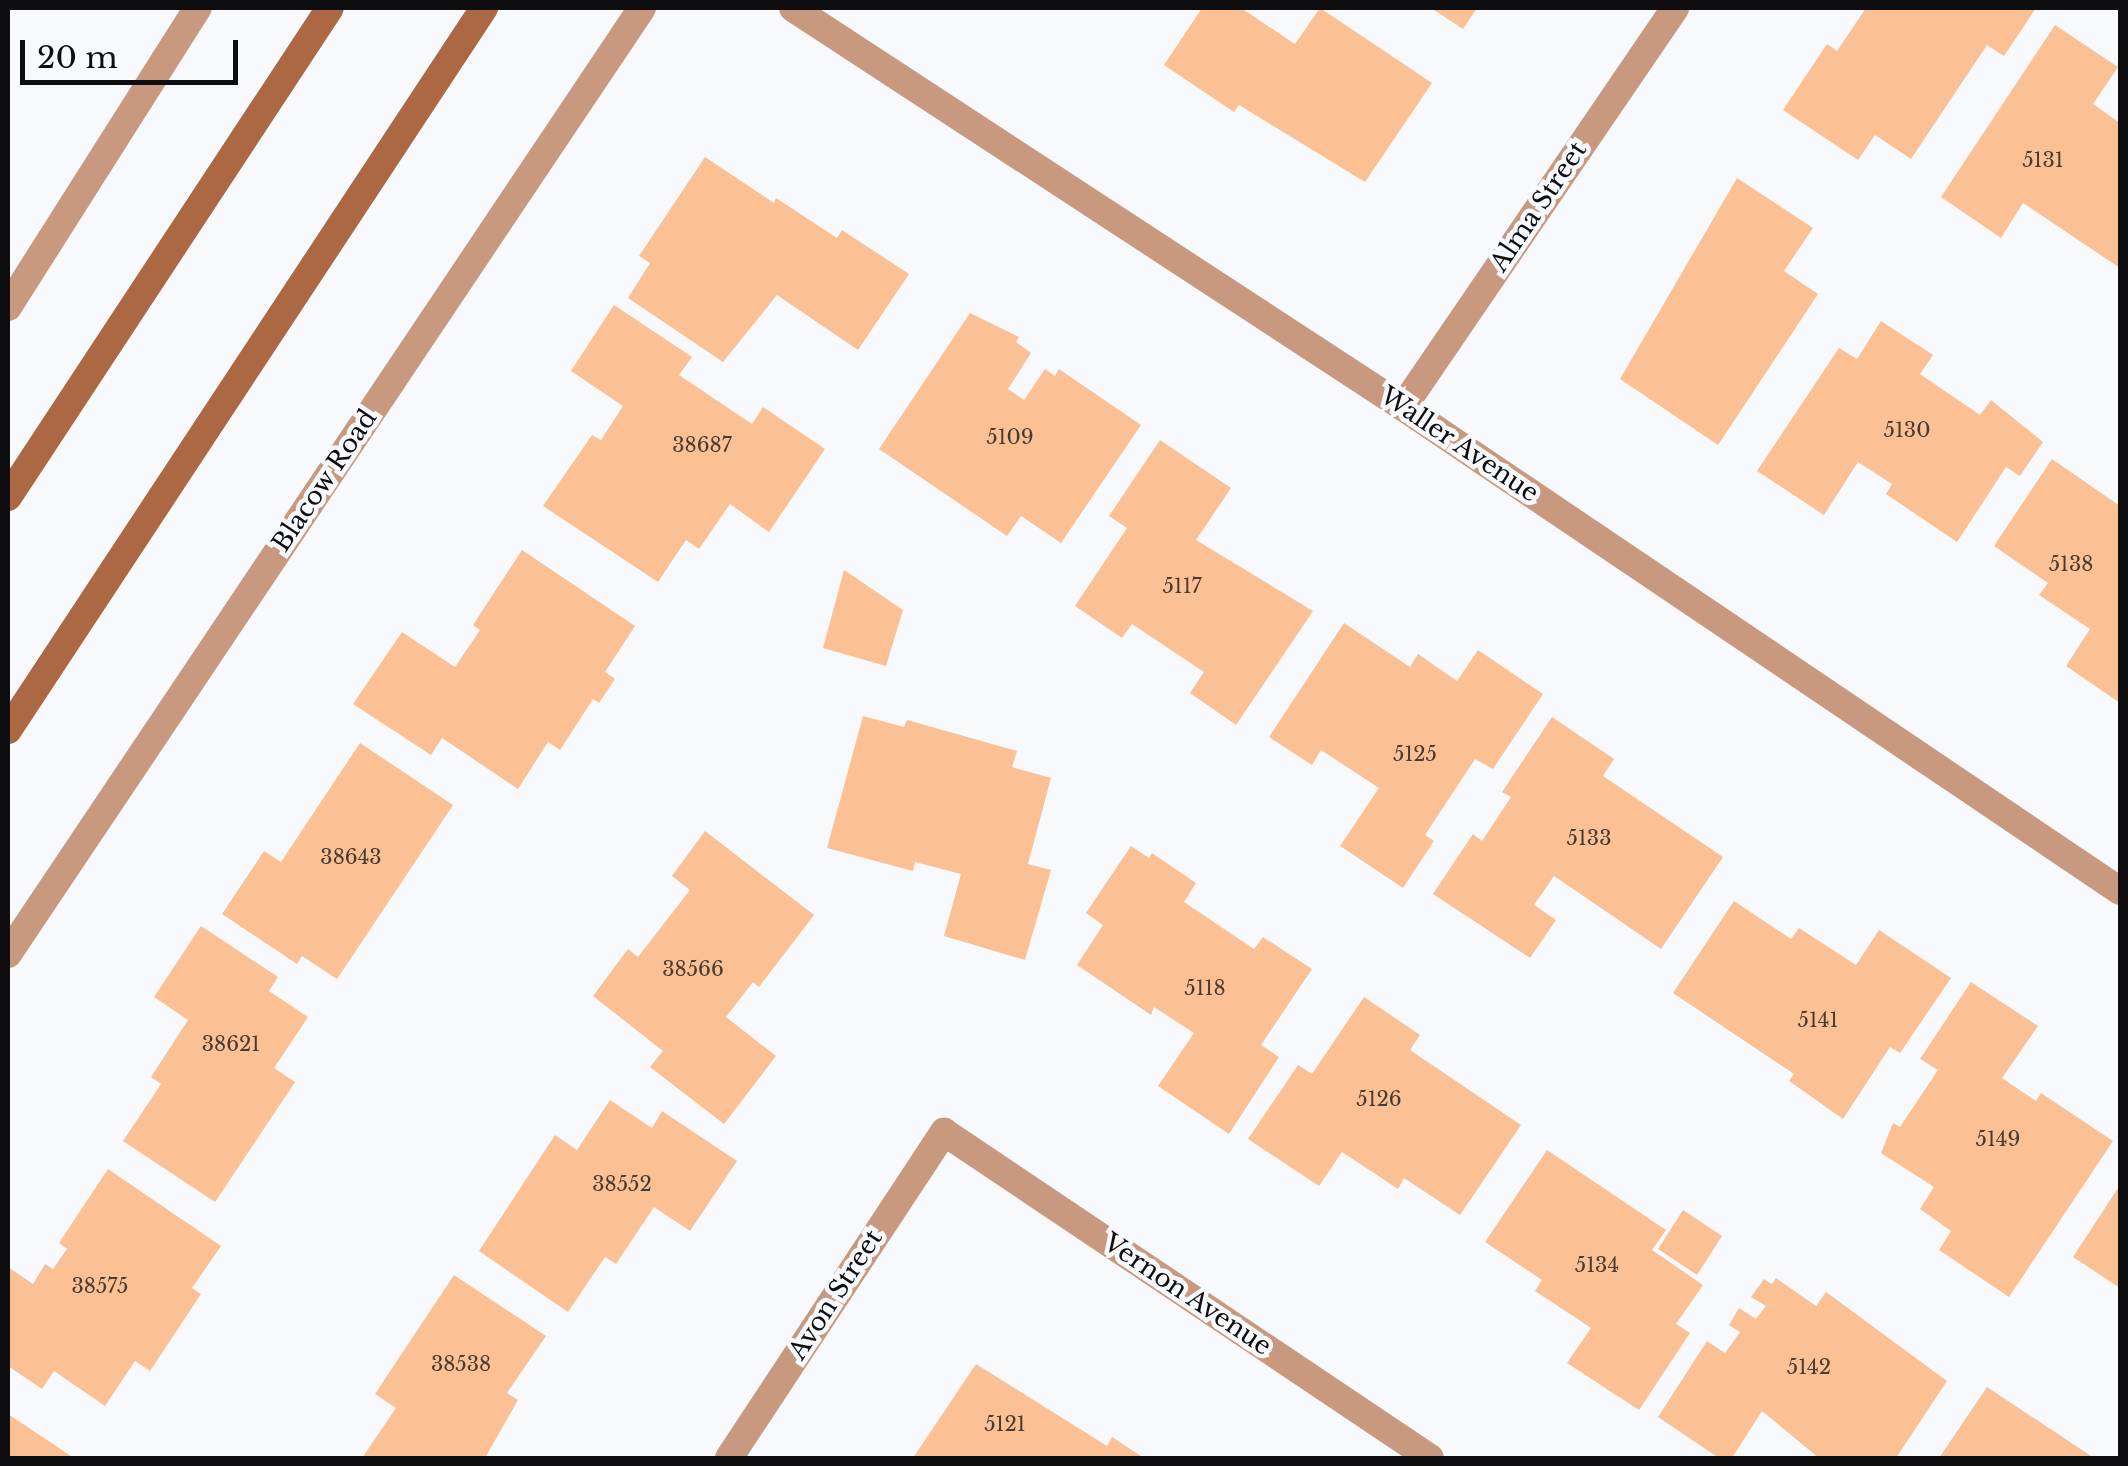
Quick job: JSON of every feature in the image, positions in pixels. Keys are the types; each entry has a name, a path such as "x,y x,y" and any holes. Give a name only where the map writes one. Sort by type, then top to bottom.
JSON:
{"main road":[{"path":"8,496 330,8"},
{"path":"8,730 484,8"}],"street":[{"path":"8,307 198,8"},
{"name":"Blacow Road","path":"8,954 642,8"},
{"name":"Waller Avenue","path":"793,8 1403,408 2120,891"},
{"name":"Alma Street","path":"1403,408 1675,8"},
{"name":"Avon Street","path":"729,1458 944,1132"},
{"name":"Vernon Avenue","path":"944,1132 1430,1458"}],"building":[{"path":"1202,8 1241,8 1295,44 1320,8 1432,83 1365,182 1239,105 1234,112 1164,65"},
{"path":"1431,8 1477,8 1463,29"},
{"path":"1866,8 2036,8 2004,56 1987,45 1911,159 1875,135 1858,160 1783,110 1827,44 1837,51"},
{"path":"2055,25 2118,67 2093,104 2120,123 2120,268 2023,203 2001,238 1941,197"},
{"path":"705,157 774,203 776,198 837,238 842,230 909,274 858,350 777,295 723,362 628,298 650,263 639,256"},
{"path":"1737,178 1813,228 1784,271 1818,294 1718,445 1620,379"},
{"path":"614,305 692,357 679,375 752,424 763,407 825,449 769,532 730,504 699,549 686,540 658,582 543,506 592,435 601,440 623,406 571,371"},
{"path":"970,313 1019,337 1016,342 1031,353 1008,389 1024,400 1045,369 1055,376 1059,369 1141,425 1061,543 1021,516 1007,536 879,449"},
{"path":"1881,321 1933,355 1920,374 1980,415 1991,400 2043,442 2020,476 2006,467 1957,542 1886,494 1892,484 1858,462 1824,515 1757,471 1839,348 1857,359"},
{"path":"1160,440 1231,488 1196,540 1313,611 1236,725 1190,693 1204,672 1132,624 1122,638 1075,606 1127,528 1109,516"},
{"path":"2052,459 2120,506 2120,703 2066,666 2090,629 2039,595 2048,583 1994,546"},
{"path":"522,550 635,626 605,672 615,679 599,703 593,699 560,750 548,742 518,789 442,738 431,755 353,704 402,632 455,667 480,630 473,625"},
{"path":"844,570 903,610 886,666 823,648"},
{"path":"1344,623 1410,667 1418,654 1457,681 1478,650 1543,694 1493,769 1475,759 1425,835 1434,841 1403,888 1340,846 1379,788 1321,750 1312,765 1269,737"},
{"path":"863,716 904,727 907,720 1017,751 1012,767 1051,778 1028,864 1051,870 1025,960 944,936 961,874 915,862 913,871 827,848"},
{"path":"1552,717 1614,759 1603,776 1723,857 1661,949 1554,876 1534,905 1556,920 1530,958 1433,894 1473,834 1482,841 1511,797 1502,792"},
{"path":"360,743 453,805 337,979 302,956 297,964 222,914 264,851 281,862"},
{"path":"705,831 814,915 759,987 753,982 726,1017 776,1056 724,1124 650,1067 663,1051 593,996 628,949 638,957 690,890 672,876"},
{"path":"1131,846 1149,858 1152,853 1196,883 1184,902 1254,949 1263,937 1312,969 1261,1045 1279,1057 1229,1134 1158,1086 1194,1033 1154,1007 1151,1015 1077,965 1103,925 1086,913"},
{"path":"1734,901 1791,939 1799,928 1856,965 1879,930 1951,978 1900,1053 1890,1047 1843,1119 1789,1081 1794,1074 1673,993"},
{"path":"201,926 278,977 269,991 308,1017 274,1068 295,1082 215,1202 123,1141 161,1084 151,1077 188,1020 154,997"},
{"path":"1971,982 2038,1026 2002,1078 2036,1101 2041,1093 2113,1141 2009,1297 1939,1250 1951,1231 1920,1209 1934,1187 1881,1153 1893,1123 1900,1127 1938,1070 1920,1059"},
{"path":"1364,997 1420,1035 1410,1050 1521,1125 1460,1215 1404,1178 1398,1189 1342,1152 1319,1186 1248,1139 1298,1065 1312,1074"},
{"path":"610,1100 652,1128 662,1111 737,1161 690,1231 654,1207 616,1264 605,1257 568,1312 479,1251 555,1135 577,1150"},
{"path":"1547,1150 1666,1230 1652,1250 1703,1285 1676,1324 1690,1333 1639,1410 1567,1363 1591,1328 1535,1291 1542,1280 1485,1242"},
{"path":"108,1169 221,1246 192,1288 201,1294 150,1371 135,1361 105,1406 54,1371 42,1389 8,1366 8,1267 33,1284 45,1264 53,1269 67,1249 59,1243"},
{"path":"2120,1185 2120,1288 2073,1257"},
{"path":"1683,1210 1722,1236 1697,1275 1658,1249"},
{"path":"454,1275 546,1336 507,1393 518,1400 485,1458 362,1458 396,1408 375,1394"},
{"path":"1776,1278 1816,1306 1826,1292 1947,1381 1896,1458 1819,1458 1762,1411 1732,1458 1719,1458 1658,1417 1707,1341 1725,1353 1740,1332 1729,1325 1739,1308 1756,1319 1766,1306 1751,1297 1764,1279 1772,1284"},
{"path":"976,1364 1107,1446 1112,1437 1144,1458 913,1458"},
{"path":"1987,1387 2094,1458 1939,1458"},
{"path":"8,1414 74,1458 8,1458"}]}
